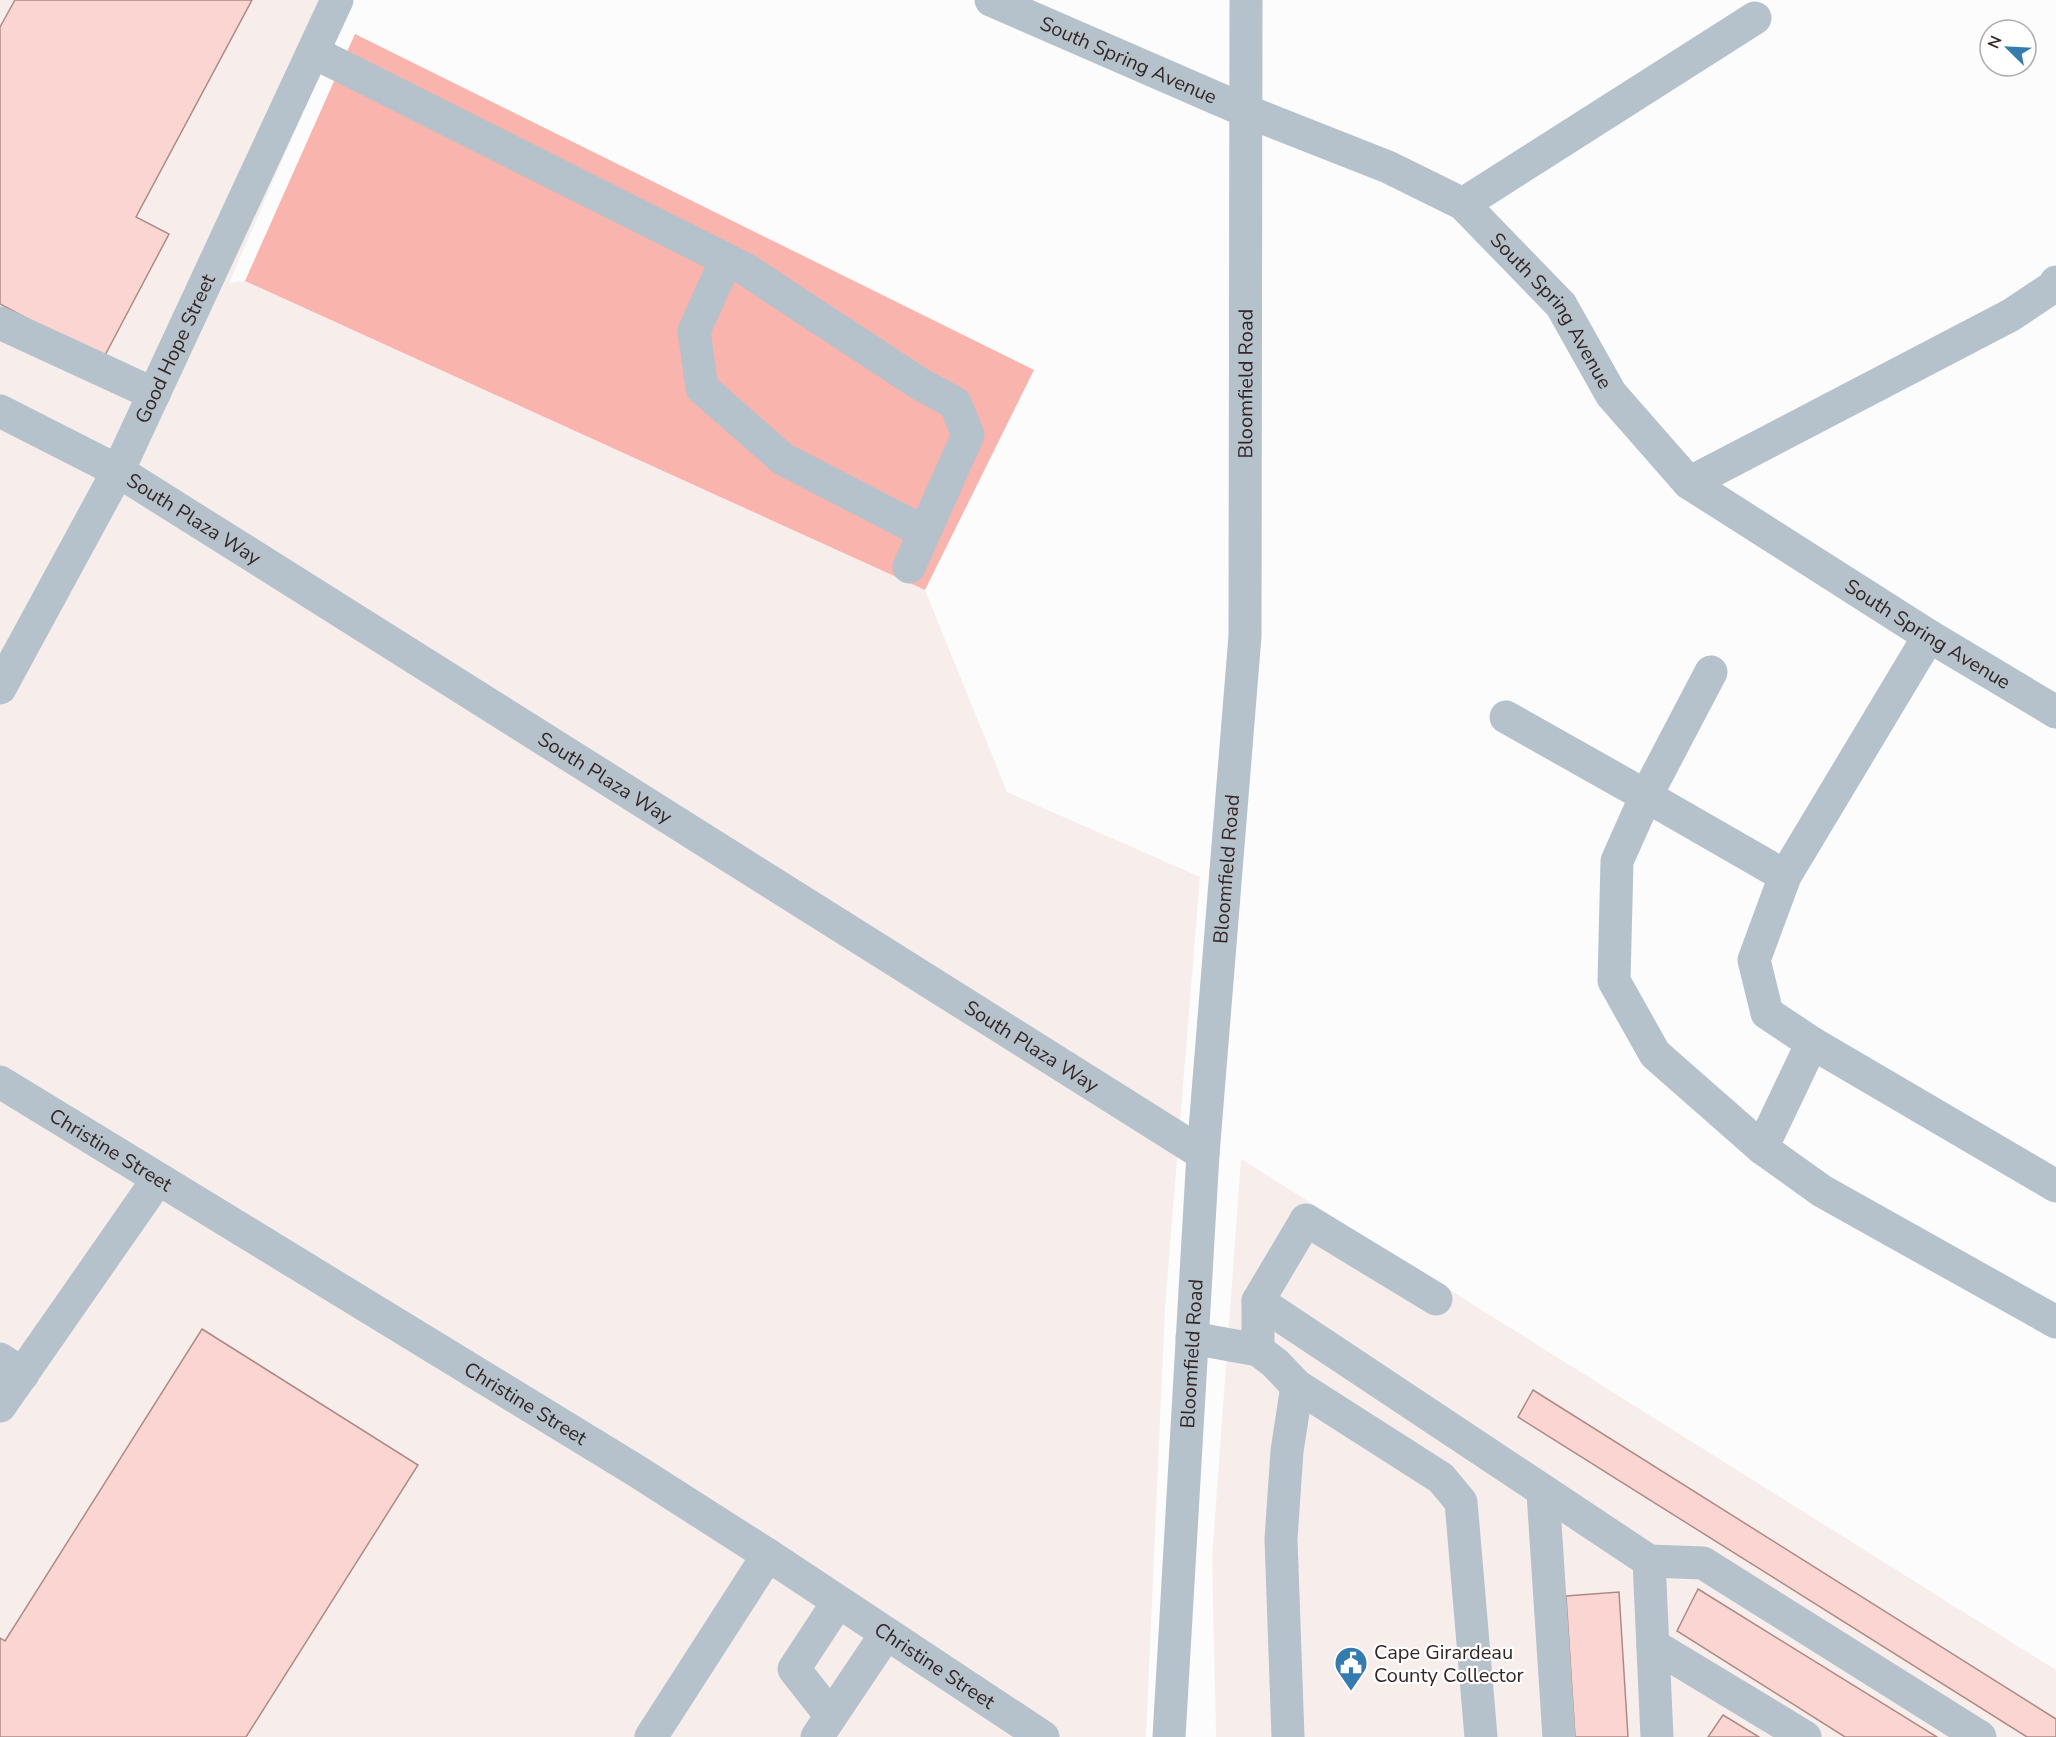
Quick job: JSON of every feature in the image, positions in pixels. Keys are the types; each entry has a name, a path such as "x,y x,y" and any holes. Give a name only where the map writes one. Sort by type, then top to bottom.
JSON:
{"street":[{"name":"Good Hope Street","path":"0,688 118,471 337,0"},
{"name":"South Spring Avenue","path":"991,0 1246,111 1388,167 1462,204 1561,304 1611,394 1689,483 1929,636 2056,712"},
{"name":"Bloomfield Road","path":"1169,1737 1203,1154 1245,636 1246,0"},
{"path":"1462,204 1755,18"},
{"path":"313,52 745,269 920,384 955,403 968,435 909,567"},
{"path":"726,260 694,331 702,388 783,459 924,532"},
{"path":"1689,483 2011,315 2053,287 2056,282"},
{"path":"0,323 154,394"},
{"name":"South Plaza Way","path":"0,411 118,471 1203,1154"},
{"path":"1929,636 1785,876 1754,960 1767,1013 1812,1043 2056,1186"},
{"path":"1711,672 1646,796 1617,861 1614,981 1655,1054 1762,1148 1822,1191 2056,1322"},
{"path":"1506,717 1785,876"},
{"path":"1762,1148 1812,1043"},
{"name":"Christine Street","path":"0,1082 635,1470 1043,1737"},
{"path":"0,1406 11,1366 158,1179"},
{"path":"1258,1350 1257,1301 1306,1220 1436,1299"},
{"path":"1257,1301 1543,1493 1649,1561 1703,1563 1980,1737"},
{"path":"1192,1338 1258,1350 1275,1363 1297,1386 1441,1478 1461,1502 1481,1737"},
{"path":"1288,1737 1281,1539 1287,1450 1297,1386"},
{"path":"1543,1493 1559,1737"},
{"path":"651,1737 768,1555"},
{"path":"1649,1561 1658,1737"},
{"path":"838,1602 794,1669 824,1726 886,1634"},
{"path":"1653,1645 1804,1737"}],"shaded area":[{"path":"0,0 352,0 229,283 245,281 925,590 1007,792 1200,877 1165,1308 1146,1737 0,1737"},
{"path":"355,34 1034,370 925,590 245,281"},
{"path":"1241,1159 2056,1670 2056,1737 1216,1737 1212,1558"}],"building":[{"path":"15,0 252,0 136,217 169,234 103,359 0,304 0,27"},
{"path":"202,1329 418,1465 246,1737 0,1737 0,1638 5,1641"},
{"path":"1533,1390 2056,1719 2056,1737 2027,1737 1518,1417"},
{"path":"1698,1589 1937,1737 1845,1737 1677,1631"},
{"path":"1619,1592 1628,1737 1575,1737 1566,1596"},
{"path":"1723,1715 1759,1737 1708,1737"}],"place":[{"name":"Cape Girardeau County Collector","path":"1351,1692"}]}
